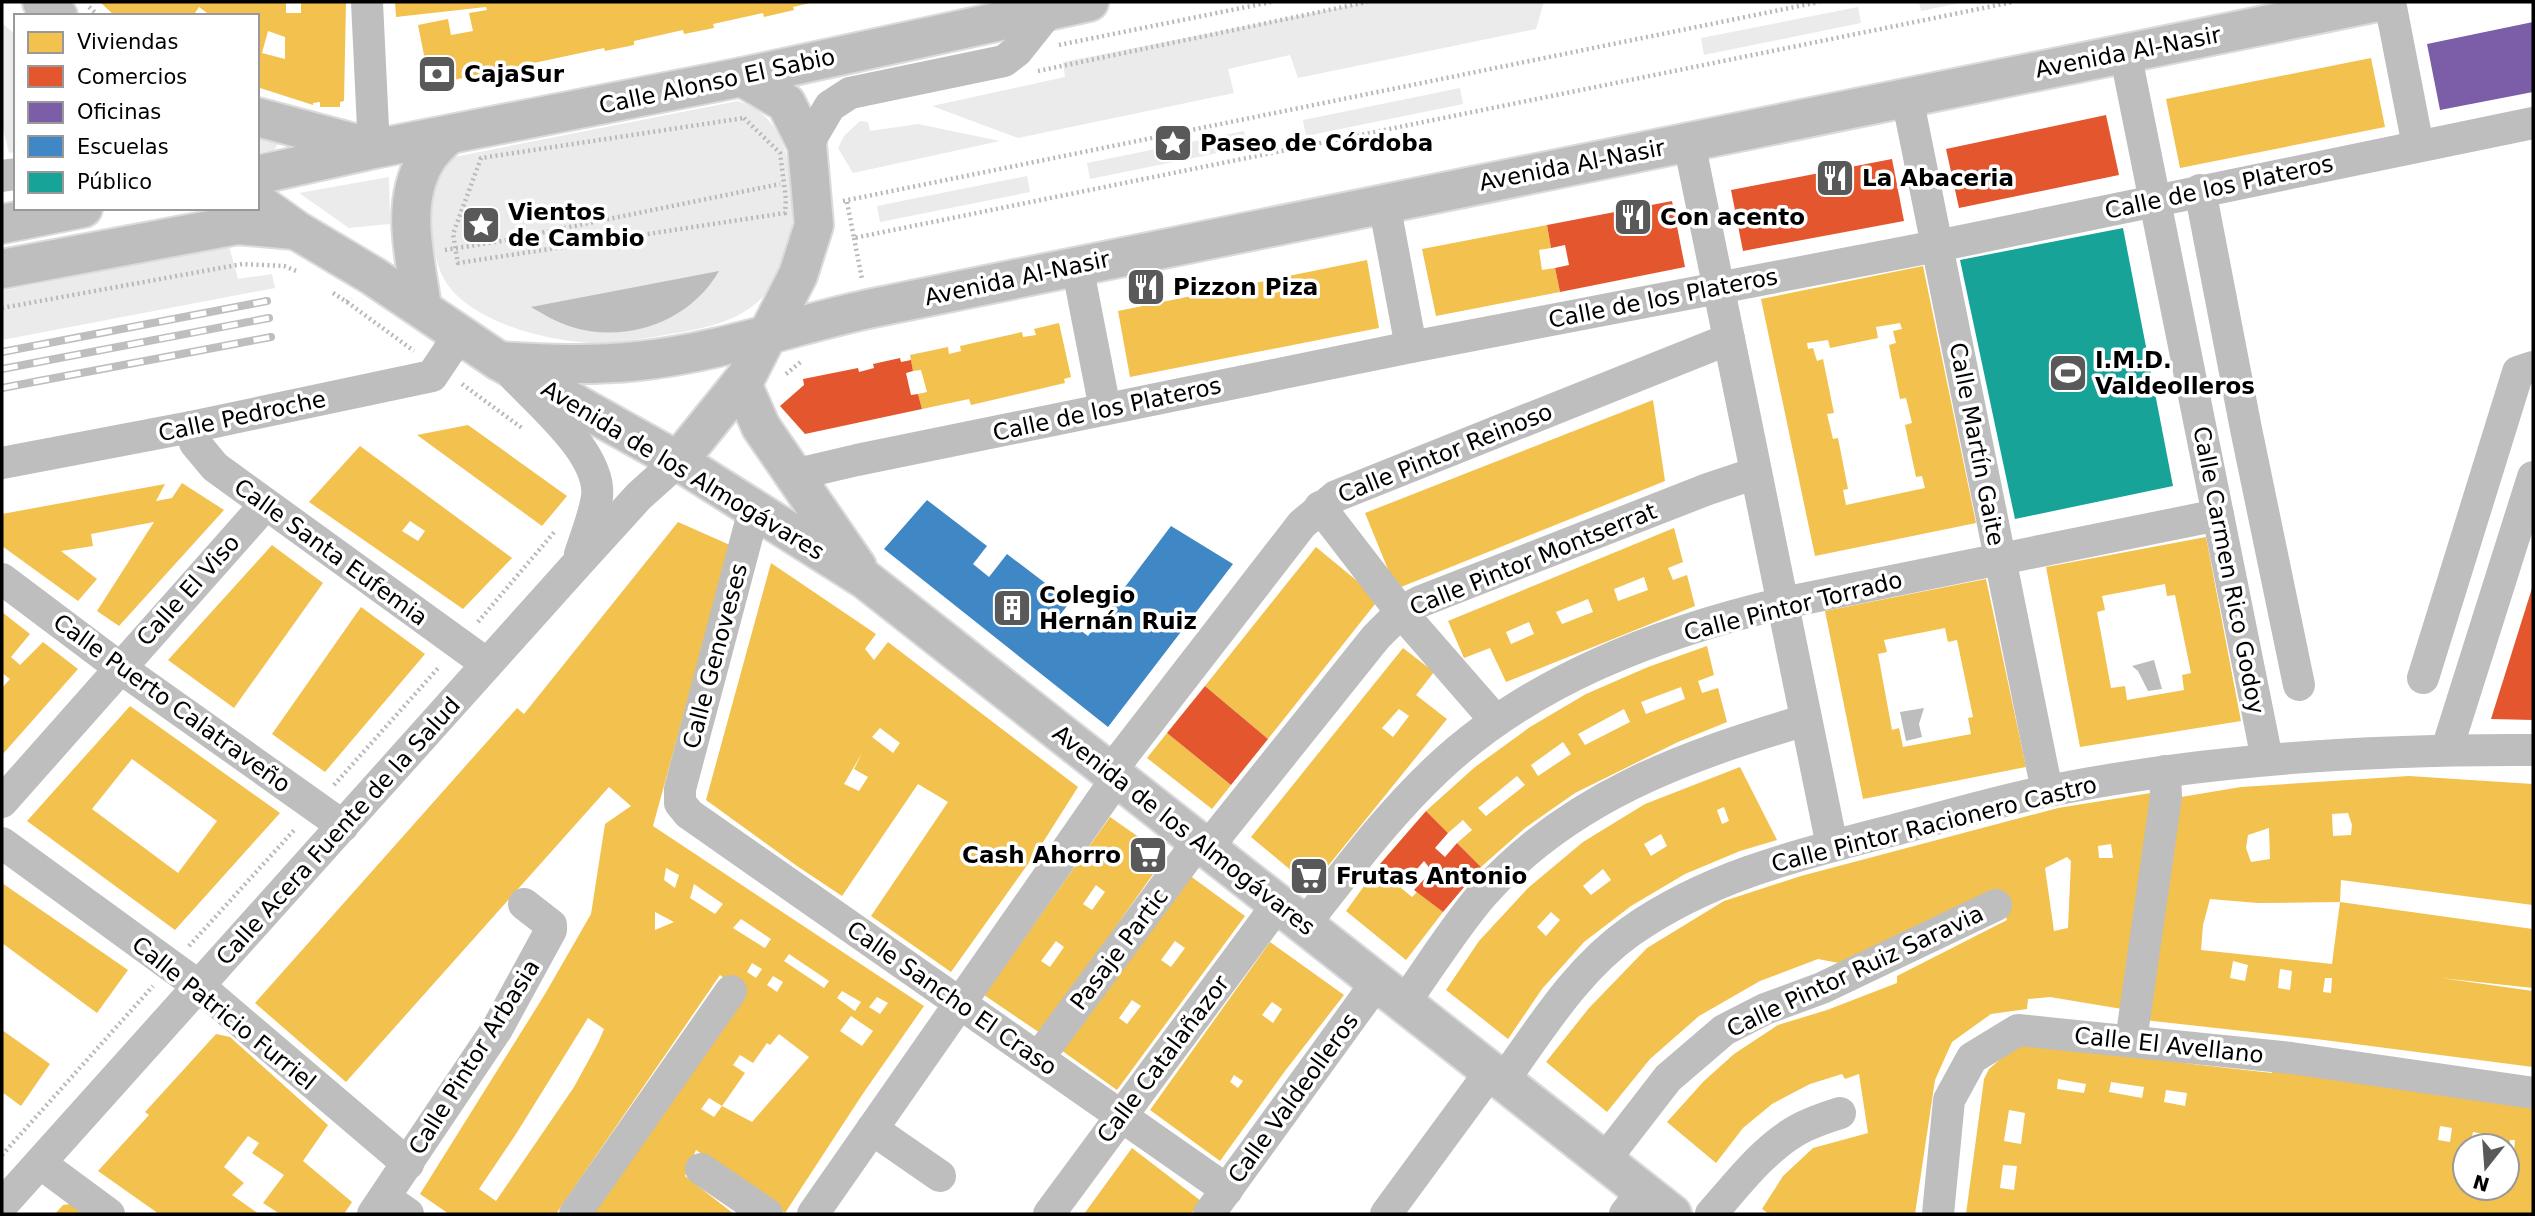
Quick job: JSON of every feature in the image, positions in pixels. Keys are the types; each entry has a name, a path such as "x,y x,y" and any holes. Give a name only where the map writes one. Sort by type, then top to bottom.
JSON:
{"main road":[{"path":"42,2 56,14"},
{"name":"Calle Alonso El Sabio","path":"259,174 742,77 1052,6 1089,2"},
{"name":"Avenida Al-Nasir","path":"499,361 575,366 639,361 701,351 868,309 1077,265 2378,2"},
{"path":"678,461 742,384 798,275 814,225 807,145 786,103 742,77"},
{"path":"259,118 374,149"},
{"path":"422,308 411,237 412,204 417,180 426,159 447,136"},
{"name":"Avenida de los Almogávares","path":"259,203 499,361 678,461 866,580 1603,1162 1633,1203 1672,1214"},
{"path":"2,224 73,210"},
{"path":"2,269 237,225 296,230"},
{"name":"Avenida de los Almogávares","path":"742,384 761,427 866,580"}],"street":[{"path":"368,2 374,149"},
{"path":"2390,2 2418,146"},
{"path":"807,145 830,106 843,96 864,88 1004,61 1013,55 1052,6"},
{"name":"Calle Carmen Rico Godoy","path":"2125,52 2267,759"},
{"name":"Calle Martín Gaite","path":"1907,97 2047,791"},
{"name":"Calle de los Plateros","path":"793,475 1411,347 1937,246 2533,122"},
{"path":"1689,142 1832,846"},
{"path":"2200,190 2299,685"},
{"path":"1384,203 1411,347"},
{"path":"1077,265 1105,409"},
{"name":"Calle Pedroche","path":"2,463 191,427 432,376 460,334"},
{"name":"Calle Pintor Reinoso","path":"813,1214 1114,775 1251,588 1302,524 1336,496 1353,488 1729,339"},
{"path":"499,361 578,444 597,480 597,498 578,563"},
{"path":"2423,678 2518,372 2533,368"},
{"name":"Calle Santa Eufemia","path":"191,427 195,443 215,467 486,664"},
{"path":"2202,436 2246,429"},
{"name":"Calle Acera Fuente de la Salud","path":"2,1205 200,987 486,664 639,496 678,461"},
{"name":"Calle Pintor Montserrat","path":"1203,845 1381,630 1401,612 1419,602 1708,489 1756,473"},
{"path":"2447,749 2533,477"},
{"name":"Calle El Viso","path":"2,802 265,505"},
{"path":"1321,507 1401,612 1496,721"},
{"name":"Calle Genoveses","path":"680,803 680,789 754,510"},
{"name":"Calle Pintor Torrado","path":"1291,915 1461,748 1496,721 1596,664 1664,637 1740,613 2218,515"},
{"name":"Calle Puerto Calatraveño","path":"2,579 119,667 343,825"},
{"name":"Calle Valdeolleros","path":"1218,1202 1390,992 1453,931 1483,894 1529,851 1588,807 1636,780 1714,749 1806,720"},
{"name":"Calle Pintor Racionero Castro","path":"1386,1214 1497,1076 1601,957 1629,932 1669,906 1708,886 1832,846 2047,791 2165,771 2267,759 2447,749 2533,750"},
{"path":"2131,1041 2166,797 2165,771"},
{"name":"Calle Sancho El Craso","path":"680,803 689,814 1121,1116 1218,1202"},
{"name":"Calle Patricio Furriel","path":"2,842 200,987 408,1164"},
{"name":"Pasaje Partic","path":"1039,1057 1203,845"},
{"name":"Calle Pintor Arbasia","path":"389,1209 408,1164 496,1028 551,930 551,925 524,904"},
{"name":"Calle Pintor Ruiz Saravia","path":"1603,1162 1668,1078 1724,1030 1765,1009 1822,988 1996,905"},
{"name":"Calle Catalañazor","path":"1049,1214 1121,1116 1291,915"},
{"path":"575,1214 731,991"},
{"name":"Calle El Avellano","path":"1938,1214 1949,1100 1972,1058 2018,1030 2291,1058 2533,1093"},
{"path":"1711,1214 1755,1165 1794,1132 1840,1113"},
{"path":"872,1129 940,1176"},
{"path":"40,1163 109,1214"},
{"path":"701,1169 767,1214"}],"path":[{"path":"1032,72 1367,2"},
{"path":"835,203 1819,2"},
{"path":"844,191 853,238 2014,2"},
{"path":"744,118 780,153 786,198 785,213 458,263 453,234 481,158 744,118"}],"shaded area":[{"path":"1368,2 1544,2 1536,29 1298,78 1290,55 1228,69 1234,93 1018,138 932,106 1065,77 1063,62"},
{"path":"1919,2 1964,2 1921,11"},
{"path":"1858,7 1861,23 1704,55 1701,38"},
{"path":"2,23 14,33 14,152 9,153 2,125"},
{"path":"1460,88 1463,104 1306,136 1303,120"},
{"path":"738,101 764,116 780,138 789,165 792,195 792,233 788,256 769,290 747,310 722,322 694,330 621,342 587,343 541,335 494,320 456,295 444,279 434,248 429,207 435,180 454,157"},
{"path":"860,121 868,122 870,131 918,124 1000,141 853,173 838,148 844,136"},
{"path":"259,130 280,141 274,150 259,153"},
{"path":"1244,131 1247,147 1090,179 1087,163"},
{"path":"1027,176 1030,192 880,222 877,206"},
{"path":"389,177 390,224 349,228 299,193"},
{"path":"229,246 238,279 272,274 275,288 2,340 2,291"},
{"path":"719,271 691,304 654,325 633,330 612,333 590,331 564,324 531,307"},
{"path":"2154,660 2162,689 2148,691 2138,671 2132,666"},
{"path":"1924,708 1919,724 1922,737 1906,741 1900,712"}],"building: Viviendas":[{"path":"100,2 286,2 286,13 301,13 301,2 346,2 344,101 340,102 340,107 320,107 320,102 313,105 259,88 259,14 208,14 199,7 194,14 113,14","holes":["268,31 285,37 285,59 262,53"]},
{"path":"395,2 810,3 764,17 763,13 713,24 714,28 684,34 683,30 634,41 634,45 605,51 604,48 430,85 418,25 448,19 451,35 473,31 469,13 487,10 486,7 396,17"},
{"path":"2371,58 2385,127 2180,168 2166,99"},
{"path":"1547,225 1551,248 1539,250 1542,270 1555,268 1560,292 1436,316 1422,249"},
{"path":"1367,260 1379,328 1130,377 1118,311"},
{"path":"1923,266 1976,523 1815,556 1761,299","holes":["1900,323 1902,329 1893,331 1896,343 1889,345 1900,399 1906,398 1912,423 1905,425 1916,477 1922,476 1925,488 1846,505 1843,490 1848,489 1838,438 1833,439 1827,414 1834,413 1823,359 1817,361 1813,348 1808,349 1807,343 1828,340 1830,348 1878,338 1876,327"]},
{"path":"1059,323 1071,377 1064,379 1065,383 971,405 969,399 922,409 918,394 927,392 921,370 913,371 910,355 948,347 949,354 961,351 960,346 1022,332 1023,337 1036,335 1034,329"},
{"path":"1653,400 1665,481 1396,589 1365,513"},
{"path":"468,425 567,496 542,526 417,435"},
{"path":"360,446 512,558 463,609 309,502","holes":["410,521 425,531 418,541 402,531"]},
{"path":"182,483 224,510 119,626 97,611 154,522 91,534 93,546 61,551 97,579 78,601 2,546 2,514 165,484 156,501 172,498"},
{"path":"678,522 730,545 653,826 924,1006 785,1213 696,1150 685,1176 734,1214 587,1214 743,994 720,975 556,1214 449,1214 420,1194 545,994 591,914 605,824 631,806 609,787 346,1082 255,1003 517,708 524,714","holes":["666,868 679,875 675,888 664,880","694,884 723,904 715,914 690,898","655,912 674,922 655,930","741,919 771,939 765,948 733,928","789,954 829,981 824,988 784,961","752,963 762,969 756,978 747,972","773,976 783,982 777,992 767,985","842,991 861,1002 855,1011 837,998","877,997 888,1003 880,1014 869,1007","851,1016 873,1031 862,1046 840,1031","588,1018 604,1029 574,1087 496,1201 479,1189","779,1034 809,1057 752,1122 722,1106 745,1073 733,1065 740,1055 753,1063 767,1043 770,1045","709,1098 722,1106 714,1117 701,1109"]},
{"path":"1674,528 1683,562 1668,568 1673,580 1687,575 1695,606 1506,682 1490,648 1464,658 1448,621","holes":["1644,577 1648,590 1618,601 1614,589","1588,599 1593,612 1562,624 1556,612","1529,622 1534,634 1511,644 1506,632"]},
{"path":"2206,537 2241,721 2080,747 2046,567","holes":["2165,584 2167,596 2175,595 2191,673 2182,675 2184,690 2127,700 2125,686 2111,688 2097,612 2105,610 2102,596"]},
{"path":"272,545 323,583 234,708 168,660"},
{"path":"1316,547 1379,599 1268,739 1205,686"},
{"path":"771,563 876,634 865,649 874,660 888,642 1078,787 1040,847 951,972 871,916 948,802 918,784 842,896 706,800","holes":["880,728 900,743 893,753 872,737","862,753 854,769 868,777 859,791 844,784"]},
{"path":"1986,579 2026,767 1863,799 1825,611","holes":["1945,628 1948,642 1957,640 1973,717 1968,718 1971,734 1903,747 1899,728 1892,730 1878,654 1887,652 1884,640"]},
{"path":"361,607 425,654 325,772 272,734"},
{"path":"2,612 30,634 11,657 20,665 43,642 78,669 2,755 2,688 10,679 2,673"},
{"path":"1707,646 1714,675 1698,681 1702,693 1718,688 1727,722 1678,742 1575,793 1525,828 1481,867 1457,843 1472,830 1463,820 1448,833 1426,811 1475,767 1530,727 1586,694 1648,667","holes":["1681,687 1685,699 1646,714 1641,702","1624,709 1630,722 1585,745 1578,734","1563,742 1571,754 1538,776 1531,765","1517,776 1525,785 1486,816 1478,808"]},
{"path":"1403,648 1434,672 1416,695 1447,719 1311,887 1251,837","holes":["1399,709 1409,716 1393,737 1382,728"]},
{"path":"130,706 280,813 175,930 27,821","holes":["132,759 217,821 178,873 92,809"]},
{"path":"1167,733 1231,785 1212,809 1147,758"},
{"path":"1740,767 1777,840 1740,851 1685,874 1631,906 1584,942 1542,989 1508,1039 1446,990 1479,941 1528,888 1583,842 1645,804","holes":["1724,807 1729,821 1722,824 1717,810","1661,834 1667,846 1651,856 1644,844","1603,869 1611,880 1591,895 1583,886","1551,912 1560,920 1546,936 1537,927"]},
{"path":"2409,776 2533,784 2533,905 2341,880 2340,902 2533,929 2533,988 2441,978 2533,991 2533,1067 2144,1020 2175,798 2241,787","holes":["2348,813 2352,825 2351,835 2333,836 2332,814","2269,828 2270,859 2251,862 2246,848 2248,835","2210,899 2258,903 2340,902 2332,964 2201,950 2203,925","2233,961 2248,965 2245,981 2230,978","2280,969 2292,971 2290,990 2278,988","2325,978 2332,978 2331,993 2323,992"]},
{"path":"2157,792 2128,1010 2050,997 2028,999 2027,1009 1991,1014 1952,1042 1935,1080 1915,1214 1769,1214 1762,1209 1783,1176 1813,1148 1868,1133 1859,1074 1845,1079 1842,1074 1810,1084 1772,1104 1743,1128 1716,1163 1667,1122 1704,1081 1734,1054 1778,1025 1827,1010 1897,983 1897,976 2007,920 1995,892 1844,964 1818,959 1760,981 1699,1016 1650,1059 1607,1112 1546,1062 1589,1008 1647,948 1724,901 1801,876 2058,808","holes":["2111,844 2113,858 2099,858 2098,846","2067,857 2071,861 2068,928 2054,931 2045,868"]},
{"path":"1110,817 1166,856 1040,1033 984,995","holes":["1096,885 1105,892 1092,910 1083,904","1056,941 1064,947 1050,967 1041,961"]},
{"path":"1380,864 1406,884 1401,888 1412,897 1417,892 1443,912 1406,960 1346,911"},
{"path":"1189,875 1245,916 1117,1090 1061,1050","holes":["1175,941 1185,948 1171,967 1161,960","1132,1000 1141,1006 1127,1024 1119,1018"]},
{"path":"2,883 128,970 97,1013 2,943"},
{"path":"1270,942 1344,995 1220,1161 1150,1110","holes":["1272,1002 1282,1009 1273,1023 1262,1015","1234,1075 1243,1081 1238,1088 1230,1082"]},
{"path":"2,1030 50,1064 21,1106 2,1092"},
{"path":"216,1034 230,1037 328,1125 303,1161 352,1202 344,1214 280,1214 263,1203 284,1175 252,1153 259,1143 248,1136 224,1167 244,1183 232,1195 259,1214 159,1214 98,1171 149,1115 145,1112"},
{"path":"2046,1041 2192,1064 2272,1073 2272,1068 2533,1104 2533,1214 1966,1214 1984,1079 1989,1069 2011,1050 2029,1043","holes":["2058,1079 2086,1084 2084,1093 2057,1089","2111,1082 2144,1087 2142,1098 2109,1092","2166,1090 2187,1093 2185,1106 2164,1102","2009,1110 2025,1113 2021,1144 2004,1141","2003,1165 2017,1166 2014,1190 2000,1188"]},
{"path":"1132,1148 1201,1201 1191,1214 1084,1214"},
{"path":"70,1204 86,1214 55,1214 63,1205"}],"building: Comercios":[{"path":"2106,115 2119,175 1959,208 1946,149"},
{"path":"1892,159 1904,221 1743,251 1731,190"},
{"path":"1672,201 1685,267 1560,292 1555,268 1569,265 1565,245 1551,248 1547,225"},
{"path":"900,358 901,362 911,360 913,371 906,373 911,395 918,394 922,409 805,434 780,406 804,385 803,379 858,368 859,372 874,368 873,364"},
{"path":"2533,585 2533,720 2491,719"},
{"path":"1205,686 1268,739 1231,785 1167,733"},
{"path":"1426,811 1448,833 1435,848 1445,857 1457,843 1481,867 1443,912 1414,890 1432,871 1424,861 1405,883 1380,864"}],"building: Oficinas":[{"path":"2533,22 2533,92 2440,110 2427,44"}],"building: Escuelas":[{"name":"Colegio Hernán Ruiz","path":"927,500 987,546 973,564 989,577 1007,554 1070,602 1060,615 1088,636 1171,526 1233,564 1108,727 884,549"}],"building: Público":[{"name":"I.M.D. Valdeolleros","path":"2123,228 2173,486 2015,519 1960,260"}],"railway":[{"path":"2,352 267,301"},
{"path":"2,369 269,318"},
{"path":"2,388 271,337"}],"place":[{"name":"CajaSur","path":"437,74"},
{"name":"Paseo de Córdoba","path":"1173,143"},
{"name":"La Abaceria","path":"1835,178"},
{"name":"Con acento","path":"1633,217"},
{"name":"Vientos de Cambio","path":"481,225"},
{"name":"Pizzon Piza","path":"1146,287"},
{"name":"I.M.D. Valdeolleros","path":"2068,373"},
{"name":"Colegio Hernán Ruiz","path":"1012,608"},
{"name":"Cash Ahorro","path":"1148,855"},
{"name":"Frutas Antonio","path":"1309,876"}]}
